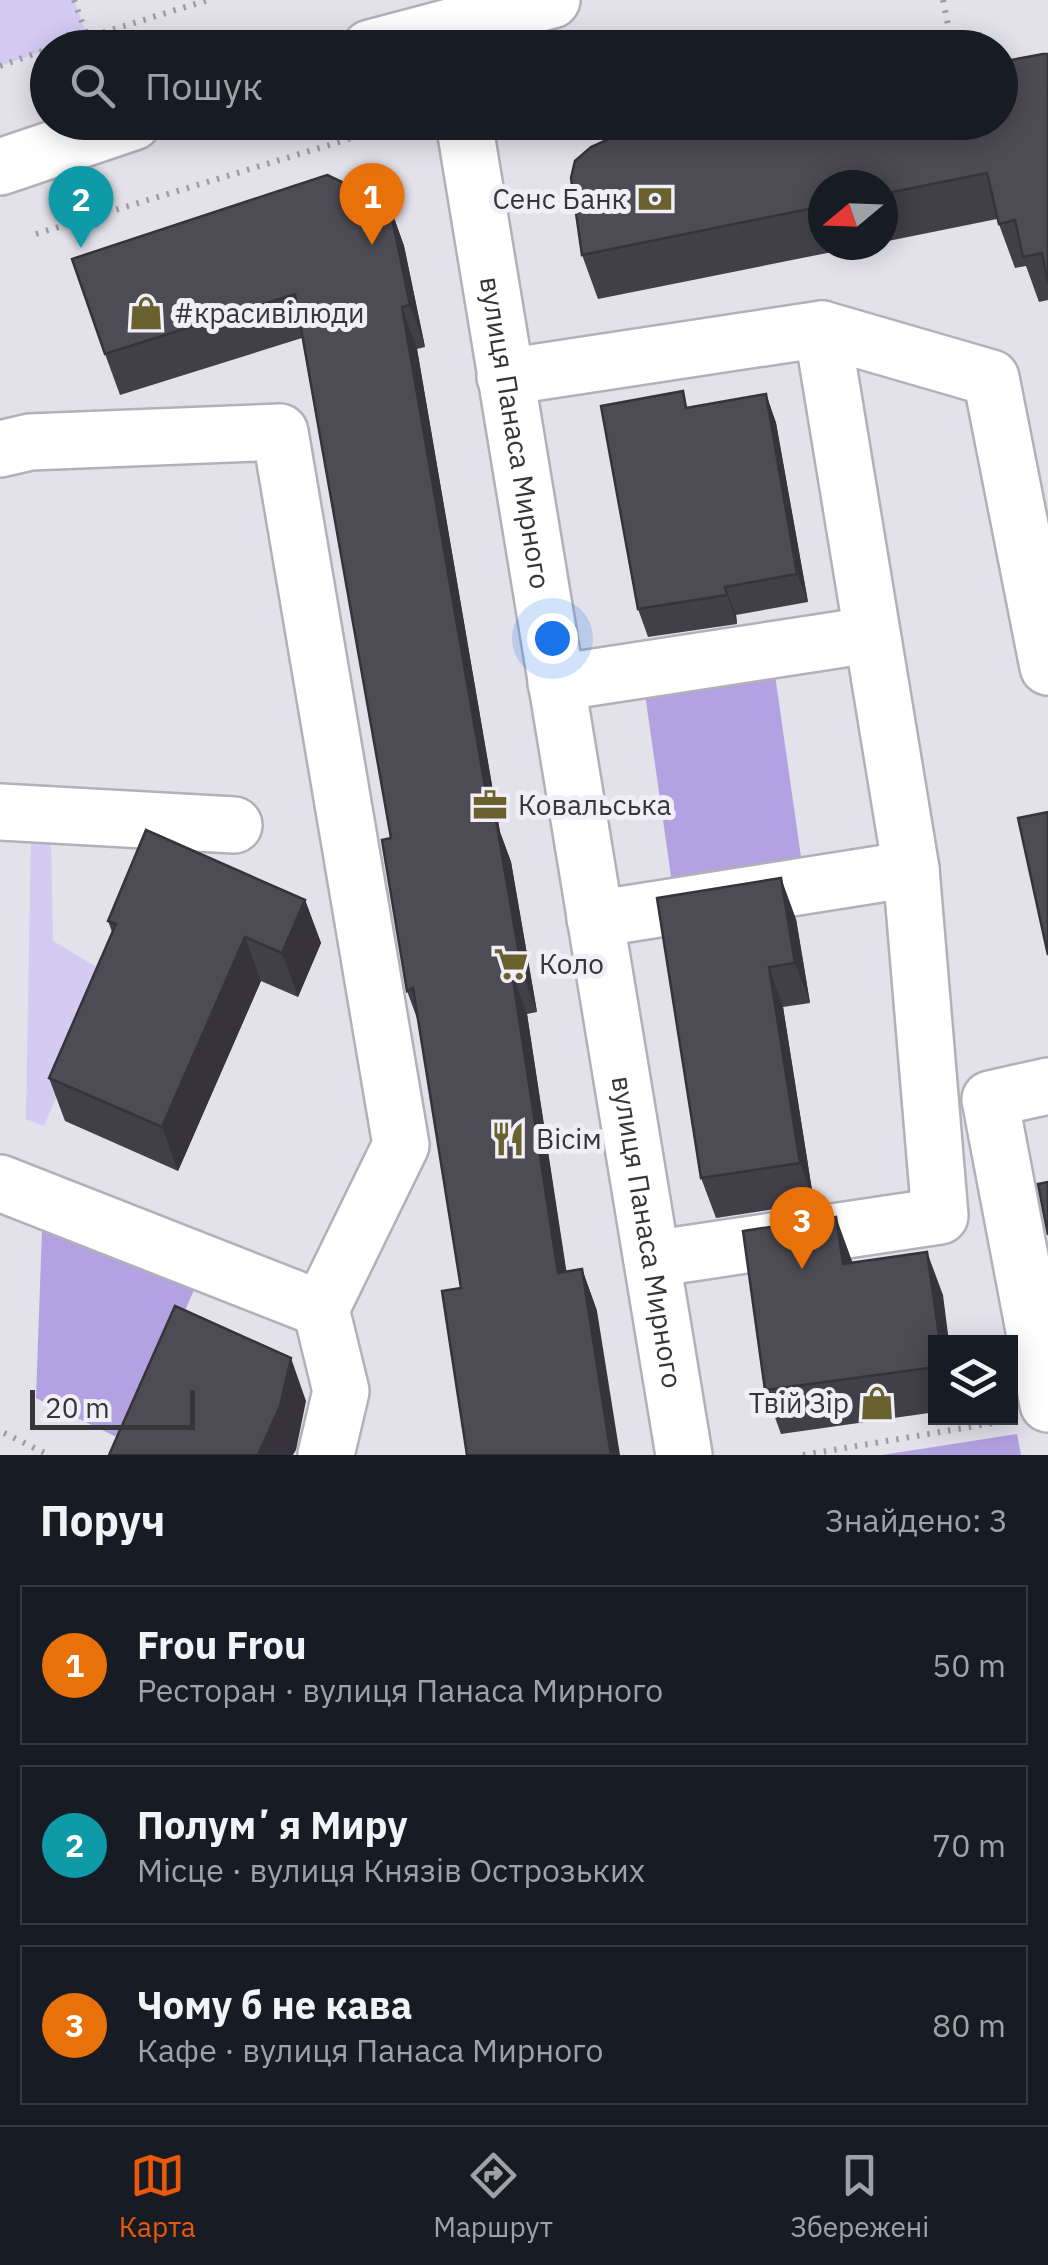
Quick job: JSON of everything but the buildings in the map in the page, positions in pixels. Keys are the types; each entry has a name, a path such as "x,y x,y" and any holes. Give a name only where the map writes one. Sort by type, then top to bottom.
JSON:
{"street":[{"path":"466,30 552,0"},
{"path":"0,167 80,140"},
{"name":"вулиця Панаса Мирного","path":"467,140 684,1455"},
{"path":"505,377 822,329 992,378 1048,667"},
{"path":"652,1258 940,1216 911,869 822,329"},
{"path":"0,449 30,442 280,432 401,1145 321,1309 342,1391 326,1455"},
{"path":"556,683 870,635"},
{"path":"0,812 234,825"},
{"path":"595,919 911,869"},
{"path":"1048,1086 990,1098 1048,1404"},
{"path":"0,1183 321,1309"}],"path":[{"path":"74,0 85,30"},
{"path":"107,30 208,0"},
{"path":"944,0 948,24"},
{"path":"0,66 30,55"},
{"path":"36,234 347,140"},
{"path":"803,1455 982,1425"},
{"path":"4,1433 49,1455"}],"shaded area":[{"path":"0,0 74,0 85,30 30,30 30,56 0,66"},
{"path":"775,675 803,871 673,890 645,694"},
{"path":"31,835 51,837 53,941 108,974 44,1126 26,1119"},
{"path":"42,1230 194,1290 127,1442 36,1398"},
{"path":"1017,1434 1021,1455 882,1455"}],"place":[{"name":"Сенс Банк","path":"655,199"},
{"name":"Frou Frou","path":"372,245"},
{"name":"Полумʼя Миру","path":"81,248"},
{"name":"#красивілюди","path":"146,313"},
{"name":"Ковальська","path":"490,805"},
{"name":"Коло","path":"511,964"},
{"name":"Вісім","path":"508,1139"},
{"name":"Чому б не кава","path":"802,1269"},
{"name":"Твій Зір","path":"877,1403"}]}
